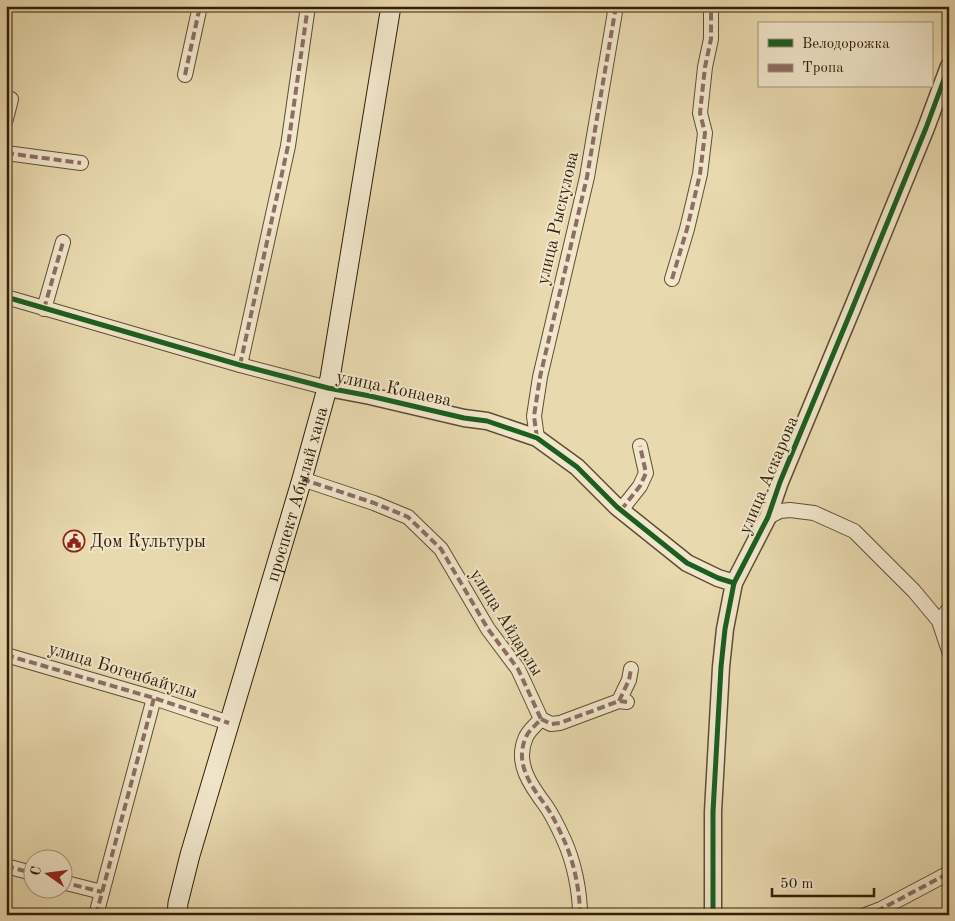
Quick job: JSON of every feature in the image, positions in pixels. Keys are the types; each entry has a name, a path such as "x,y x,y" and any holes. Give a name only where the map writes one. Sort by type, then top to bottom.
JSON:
{"main road":[{"name":"проспект Абылай хана","path":"176,915 190,854 328,388 391,6"}],"street":[{"path":"185,74 200,6"},
{"path":"240,365 288,146 308,6"},
{"name":"улица Рыскулова","path":"537,438 534,416 540,377 587,177 616,6"},
{"path":"672,279 700,174 704,133 700,113 705,67 711,39 711,6"},
{"name":"улица Аскарова","path":"713,915 713,812 721,667 734,583 768,517 780,482 926,128 949,66"},
{"path":"6,119 11,99"},
{"path":"6,152 80,163"},
{"path":"44,309 62,242"},
{"name":"улица Конаева","path":"6,297 240,365 328,388 464,418 487,421 537,438 577,467 621,510 687,563 718,578 734,583"},
{"path":"621,510 640,486 646,473 640,446"},
{"name":"улица Айдарлы","path":"302,479 408,517 441,549 488,630 518,669 541,719"},
{"path":"768,517 785,510 814,513 854,531 909,586 940,621 949,650"},
{"path":"940,621 949,609"},
{"name":"улица Богенбайулы","path":"6,655 154,698 230,723"},
{"path":"580,915 572,862 564,840 547,808 532,789 524,771 523,745 527,735 541,719 551,724 560,723 623,702 631,669"},
{"path":"96,915 154,698"},
{"path":"6,866 22,870"},
{"path":"865,915 881,909 949,873"},
{"path":"72,884 102,892"}],"marked path":[{"path":"185,75 200,6"},
{"path":"240,365 288,146 308,6"},
{"path":"537,438 534,416 540,377 587,177 616,6"},
{"path":"672,279 687,229 700,174 705,133 700,113 705,67 711,39 711,6"},
{"path":"6,119 11,99"},
{"path":"6,153 81,163"},
{"path":"44,309 63,242"},
{"path":"621,510 640,486 646,473 640,446"},
{"path":"302,479 374,503 408,517 441,549 488,629 518,669 541,719 526,737 522,756 523,765 530,782 551,814 568,849 576,877 580,915"},
{"path":"6,655 154,698 229,723"},
{"path":"619,701 629,680 631,669"},
{"path":"96,915 154,698"},
{"path":"541,719 551,724 560,723 619,701 627,702"},
{"path":"6,866 22,870"},
{"path":"865,915 881,909 949,873"},
{"path":"72,884 102,892"}],"cycle path":[{"path":"713,915 713,812 721,667 725,629 734,583 768,517 780,482 926,128 949,66"},
{"path":"6,297 240,365 328,388 464,418 487,421 537,438 577,467 617,507 687,563 718,578 734,583"}],"place":[{"name":"Дом Культуры","path":"74,541"}]}
